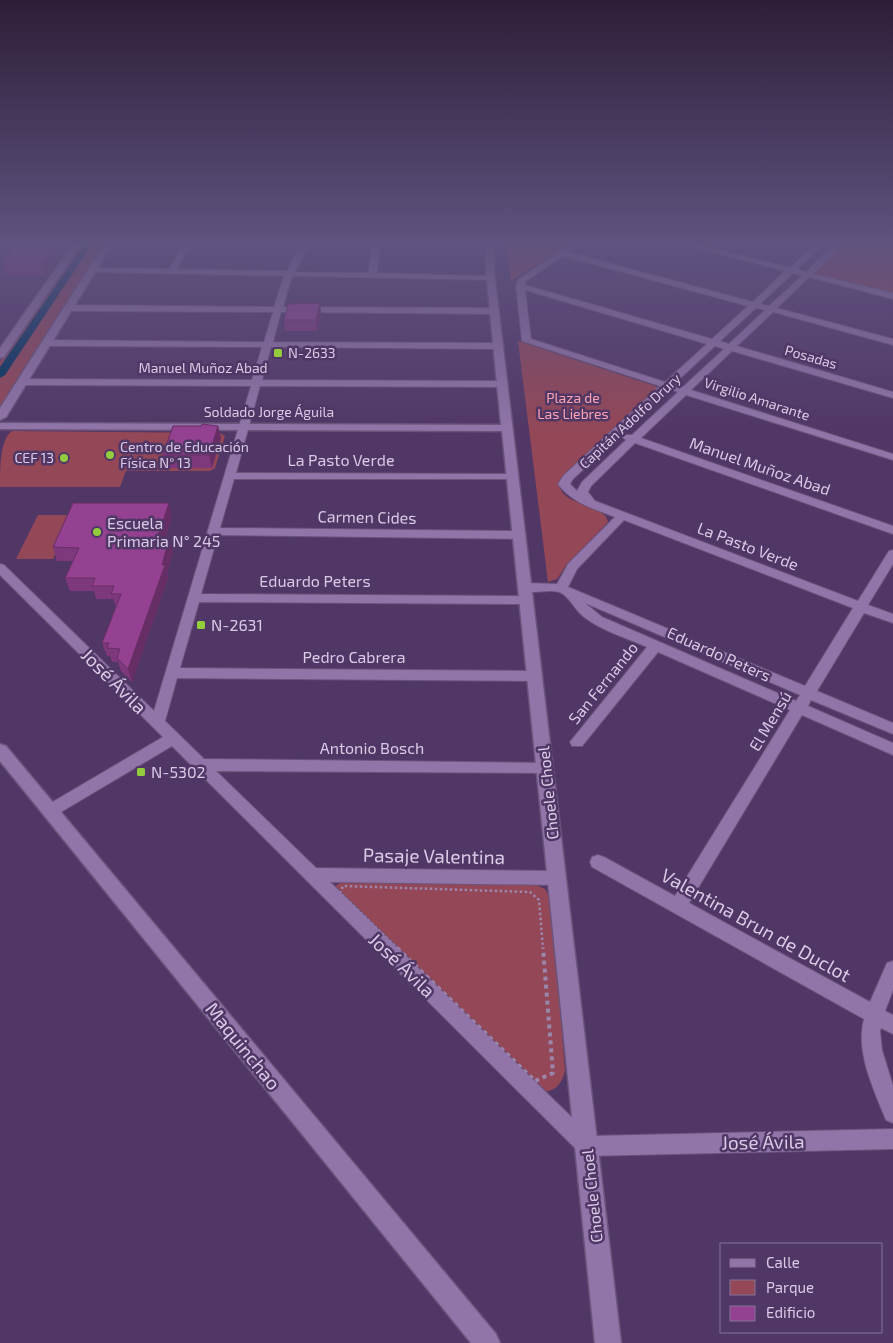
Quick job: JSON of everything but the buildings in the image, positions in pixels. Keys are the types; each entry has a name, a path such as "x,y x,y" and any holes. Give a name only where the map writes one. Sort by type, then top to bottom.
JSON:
{"street":[{"path":"0,355 34,306"},
{"path":"157,724 279,306"},
{"name":"Choele Choel","path":"494,306 608,1343"},
{"name":"Virgilio Amarante","path":"523,306 527,341 893,457"},
{"name":"Posadas","path":"594,306 730,348 893,395"},
{"name":"Capitán Adolfo Drury","path":"590,503 565,488 566,481 615,433 753,306"},
{"path":"757,306 893,342"},
{"name":"Capitán Adolfo Drury","path":"590,503 582,496 583,488 775,306"},
{"path":"0,417 69,308 495,311"},
{"path":"47,343 499,346"},
{"name":"Manuel Muñoz Abad","path":"22,382 503,384"},
{"name":"Soldado Jorge Águila","path":"0,426 508,428"},
{"name":"Manuel Muñoz Abad","path":"615,433 893,530"},
{"name":"La Pasto Verde","path":"229,476 513,477"},
{"name":"La Pasto Verde","path":"590,503 893,619"},
{"path":"564,589 572,567 623,515"},
{"name":"Carmen Cides","path":"213,531 520,535"},
{"name":"El Mensú","path":"678,906 893,554"},
{"name":"José Ávila","path":"0,568 587,1146 893,1139"},
{"name":"Eduardo Peters","path":"564,589 592,617 893,749"},
{"name":"Eduardo Peters","path":"194,598 526,594 564,589 893,729"},
{"name":"San Fernando","path":"577,742 656,646"},
{"name":"Pedro Cabrera","path":"172,674 535,676"},
{"path":"50,811 172,739"},
{"name":"Maquinchao","path":"0,750 487,1343"},
{"name":"Antonio Bosch","path":"199,765 545,767"},
{"name":"Valentina Brun de Duclot","path":"598,862 893,1024"},
{"name":"Pasaje Valentina","path":"310,875 557,878"},
{"path":"893,969 875,1014 871,1033 872,1045 893,1113"}],"path":[{"path":"343,886 530,892 539,900 553,1073 535,1081 340,893 343,886"}],"green space":[{"path":"38,306 65,306 0,408 0,361"},
{"name":"Plaza de Las Liebres","path":"518,341 658,387 560,483 561,490 566,496 599,511 608,522 565,567 557,579 548,582"},
{"name":"Centro de Educación Física N° 13","path":"12,431 220,433 225,436 215,468 210,471 126,471 120,487 0,487 3,447 5,440"},
{"path":"38,515 73,515 53,559 16,559"},
{"path":"342,882 534,884 545,889 552,902 565,1071 558,1085 545,1092 334,887"}],"waterway":[{"path":"0,375 47,306"}],"place":[{"name":"N-2633","path":"278,353"},
{"name":"Centro de Educación Física N° 13","path":"110,455"},
{"name":"CEF 13","path":"64,458"},
{"name":"Escuela Primaria N° 245","path":"97,532"},
{"name":"N-2631","path":"201,625"},
{"name":"N-5302","path":"141,772"}]}
